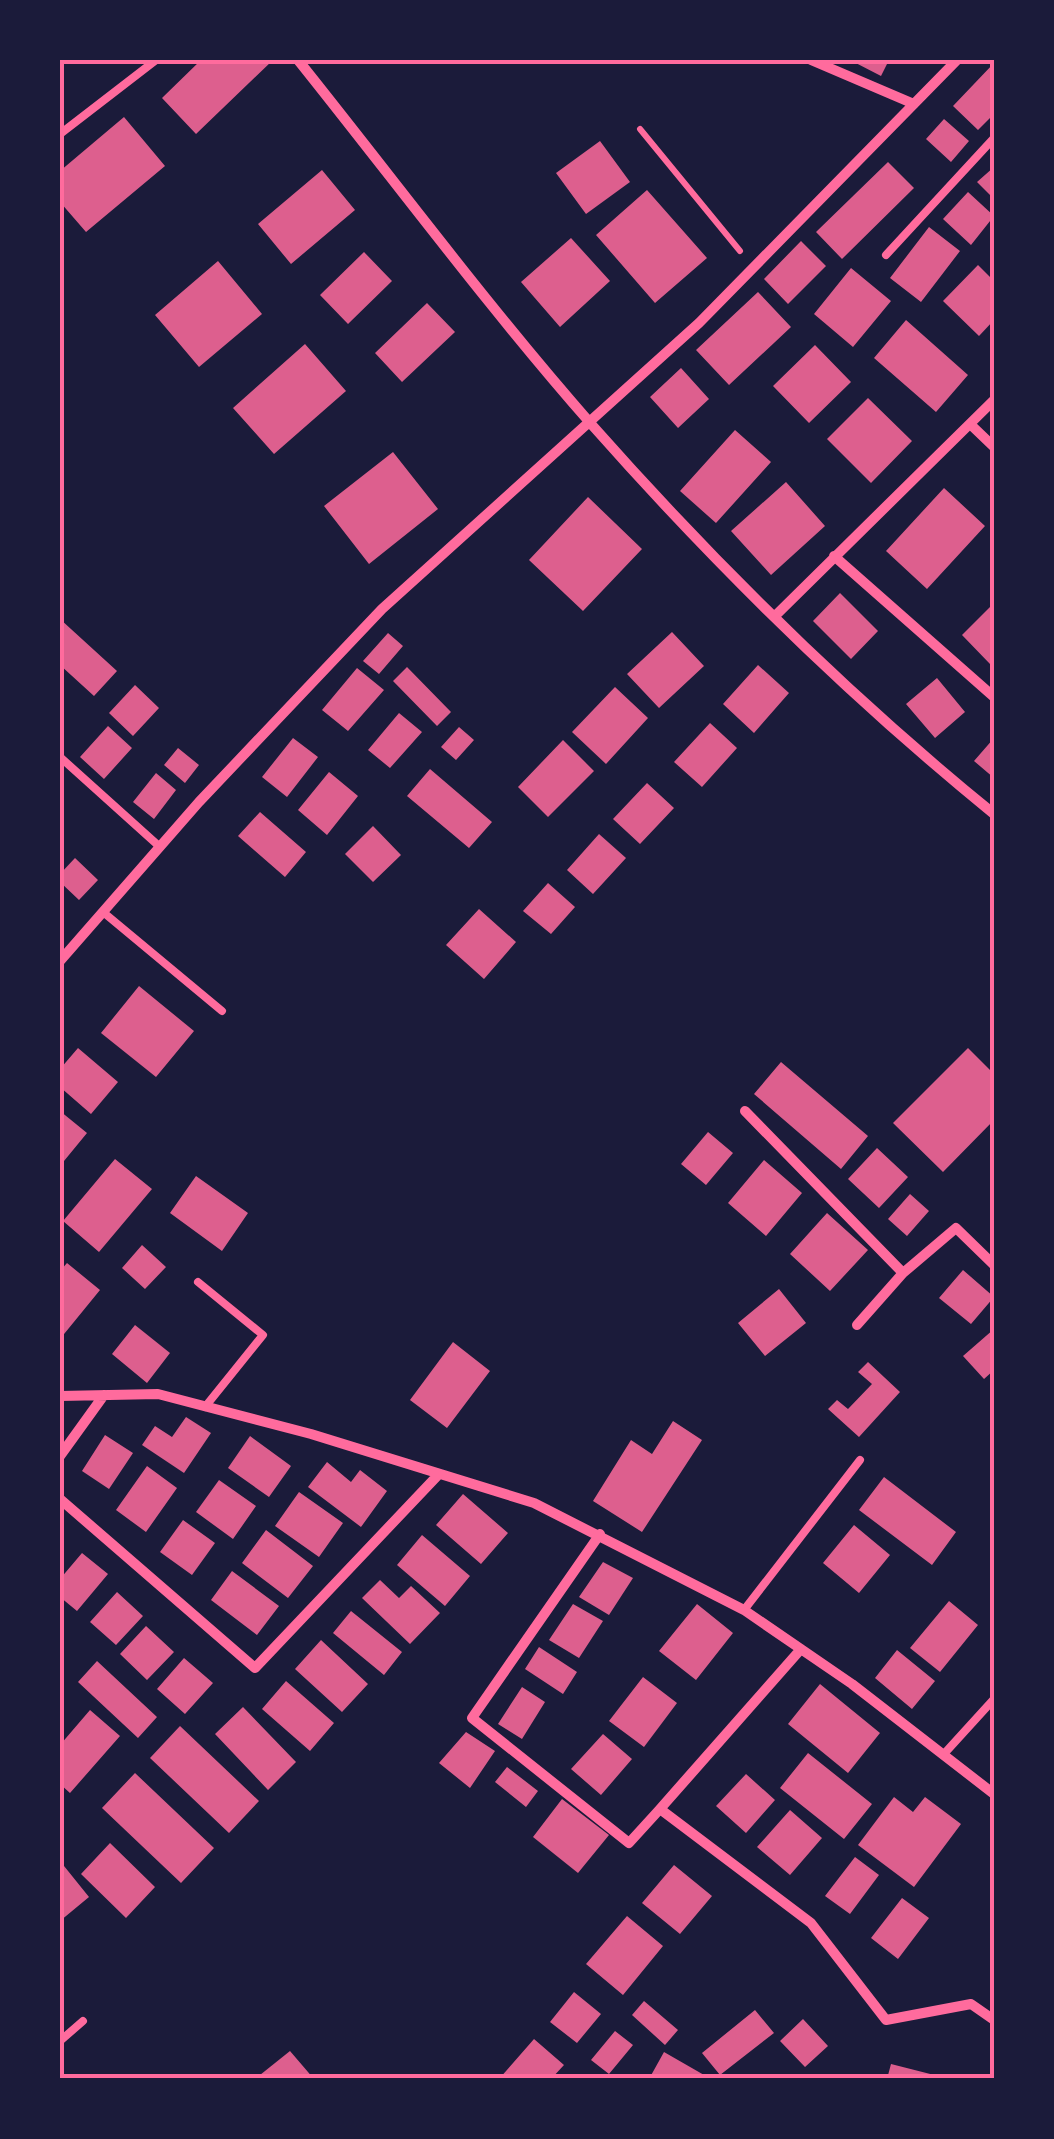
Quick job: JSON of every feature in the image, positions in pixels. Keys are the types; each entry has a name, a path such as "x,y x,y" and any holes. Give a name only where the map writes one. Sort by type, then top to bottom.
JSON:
{"street":[{"path":"298,60 591,424 735,578 933,764 994,814"},
{"path":"811,60 914,104"},
{"path":"60,961 160,847 382,610 591,424 754,267 956,60"},
{"path":"776,615 994,400"},
{"path":"970,424 994,447"},
{"path":"834,556 994,697"},
{"path":"745,1111 903,1273"},
{"path":"857,1325 903,1273 956,1228 994,1265"},
{"path":"60,1396 158,1394 534,1504 744,1610 994,1794"},
{"path":"60,1456 104,1395"},
{"path":"60,1499 254,1668 438,1474"},
{"path":"600,1534 472,1718 630,1843 801,1649"},
{"path":"660,1809 811,1922 886,2020 971,2004 994,2020"}],"lane":[{"path":"60,134 156,60"},
{"path":"886,255 994,138"},
{"path":"60,757 160,847"},
{"path":"103,912 222,1011"},
{"path":"198,1282 263,1335 205,1407"},
{"path":"744,1610 860,1460"},
{"path":"943,1756 994,1699"},
{"path":"60,2041 83,2021"}],"path":[{"path":"640,129 754,267"}],"building":[{"path":"201,60 273,60 196,134 162,98"},
{"path":"850,60 889,60 881,76"},
{"path":"994,63 994,114 978,130 953,106"},
{"path":"124,117 165,166 86,232 60,202 60,171"},
{"path":"944,119 969,141 951,162 926,139"},
{"path":"600,141 630,182 586,214 556,173"},
{"path":"888,162 914,188 842,259 816,232"},
{"path":"994,167 994,199 977,182"},
{"path":"322,170 355,210 291,264 258,224"},
{"path":"647,190 707,258 655,303 596,235"},
{"path":"968,192 994,216 971,245 943,219"},
{"path":"929,227 960,251 921,302 890,278"},
{"path":"571,238 610,281 560,327 521,282"},
{"path":"801,241 826,266 788,304 764,279"},
{"path":"364,252 392,281 348,324 320,295"},
{"path":"218,261 262,314 199,367 155,315"},
{"path":"978,265 994,281 994,320 979,336 943,301"},
{"path":"851,268 891,301 853,347 814,314"},
{"path":"758,292 791,327 729,385 696,350"},
{"path":"427,303 455,332 402,382 375,353"},
{"path":"906,320 968,375 936,412 874,358"},
{"path":"305,344 346,391 274,454 233,408"},
{"path":"815,345 851,382 809,423 773,386"},
{"path":"681,368 709,399 678,428 650,397"},
{"path":"868,398 912,441 871,483 827,439"},
{"path":"735,430 771,462 716,523 680,491"},
{"path":"393,452 438,509 369,564 324,506"},
{"path":"786,482 825,526 771,575 731,531"},
{"path":"944,488 985,526 927,589 886,551"},
{"path":"588,497 642,549 583,611 529,560"},
{"path":"840,593 878,631 851,659 813,621"},
{"path":"994,603 994,660 990,664 962,635"},
{"path":"60,619 117,671 94,696 60,665"},
{"path":"672,632 704,666 659,708 627,674"},
{"path":"388,633 403,646 379,674 363,661"},
{"path":"758,665 789,693 754,733 723,704"},
{"path":"407,667 451,712 437,726 393,681"},
{"path":"357,668 384,690 348,731 322,710"},
{"path":"937,678 965,712 935,738 906,704"},
{"path":"135,685 159,708 133,736 109,713"},
{"path":"615,687 648,718 606,764 572,732"},
{"path":"399,713 422,732 390,768 368,750"},
{"path":"710,723 737,748 702,787 674,762"},
{"path":"108,726 132,748 104,779 80,757"},
{"path":"459,727 474,740 456,760 441,747"},
{"path":"293,738 318,757 287,797 262,777"},
{"path":"994,738 994,778 974,761"},
{"path":"563,740 594,771 548,817 518,787"},
{"path":"178,748 199,765 185,783 164,765"},
{"path":"430,769 492,822 469,848 407,796"},
{"path":"329,772 358,796 327,835 298,810"},
{"path":"156,773 176,790 154,819 133,802"},
{"path":"647,783 674,808 640,844 613,819"},
{"path":"260,812 306,852 285,877 238,836"},
{"path":"373,826 401,855 373,882 345,854"},
{"path":"599,834 626,858 593,894 567,870"},
{"path":"75,858 98,880 79,900 60,882 60,874"},
{"path":"548,883 575,907 551,934 523,911"},
{"path":"479,909 516,942 484,979 446,945"},
{"path":"139,986 194,1031 156,1077 101,1033"},
{"path":"78,1048 118,1082 91,1114 60,1087 60,1069"},
{"path":"968,1048 994,1074 994,1120 943,1172 893,1123"},
{"path":"781,1062 868,1136 841,1169 754,1094"},
{"path":"60,1111 87,1133 64,1161 60,1157"},
{"path":"708,1132 733,1153 706,1185 681,1164"},
{"path":"877,1148 908,1177 879,1208 848,1179"},
{"path":"115,1159 152,1189 99,1252 63,1221"},
{"path":"764,1160 802,1193 766,1236 728,1203"},
{"path":"196,1176 248,1213 222,1251 170,1213"},
{"path":"910,1194 929,1211 907,1236 888,1219"},
{"path":"827,1213 868,1250 830,1291 790,1254"},
{"path":"142,1245 166,1267 145,1289 122,1268"},
{"path":"67,1263 100,1290 60,1339 60,1271"},
{"path":"963,1270 994,1297 971,1324 939,1298"},
{"path":"779,1289 806,1323 765,1356 738,1323"},
{"path":"135,1325 170,1353 147,1383 112,1354"},
{"path":"994,1329 994,1370 984,1379 963,1356"},
{"path":"453,1342 490,1371 447,1428 410,1400"},
{"path":"868,1362 900,1392 859,1437 828,1409 837,1400 848,1409 872,1384 858,1372"},
{"path":"186,1417 211,1433 184,1473 142,1445 155,1426 172,1437"},
{"path":"673,1421 702,1440 642,1532 593,1501 631,1440 652,1454"},
{"path":"105,1435 133,1453 109,1489 82,1471"},
{"path":"250,1436 291,1466 269,1497 228,1468"},
{"path":"327,1462 351,1482 360,1470 387,1491 361,1527 308,1487"},
{"path":"147,1466 177,1488 146,1532 116,1510"},
{"path":"884,1477 956,1532 932,1565 859,1510"},
{"path":"219,1480 256,1506 233,1539 196,1512"},
{"path":"299,1492 343,1523 319,1557 275,1526"},
{"path":"463,1494 508,1533 481,1564 436,1525"},
{"path":"183,1520 215,1543 192,1575 160,1552"},
{"path":"854,1525 890,1555 859,1593 823,1563"},
{"path":"266,1530 313,1566 288,1598 242,1563"},
{"path":"422,1535 470,1576 445,1606 397,1565"},
{"path":"82,1553 108,1574 77,1611 60,1597 60,1579"},
{"path":"603,1562 633,1578 609,1615 579,1597"},
{"path":"232,1571 279,1606 257,1635 211,1600"},
{"path":"380,1580 399,1598 411,1586 440,1613 410,1644 362,1598"},
{"path":"117,1592 143,1616 116,1645 90,1622"},
{"path":"949,1601 978,1625 940,1672 910,1648"},
{"path":"573,1604 603,1621 579,1658 549,1640"},
{"path":"697,1604 733,1633 696,1680 659,1651"},
{"path":"351,1611 402,1652 384,1675 333,1633"},
{"path":"146,1626 174,1652 147,1680 120,1654"},
{"path":"321,1640 368,1684 342,1712 295,1669"},
{"path":"539,1647 577,1672 563,1694 525,1669"},
{"path":"897,1650 935,1681 912,1709 875,1678"},
{"path":"184,1658 213,1683 185,1714 157,1689"},
{"path":"97,1661 157,1717 138,1738 78,1682"},
{"path":"643,1677 677,1703 644,1747 609,1721"},
{"path":"286,1681 334,1723 310,1751 262,1709"},
{"path":"820,1684 880,1733 848,1773 788,1724"},
{"path":"522,1687 545,1702 522,1739 498,1724"},
{"path":"243,1707 296,1762 268,1790 215,1734"},
{"path":"90,1710 120,1736 70,1793 60,1784 60,1745"},
{"path":"180,1726 259,1801 229,1833 150,1758"},
{"path":"466,1732 495,1751 470,1788 439,1763"},
{"path":"603,1734 632,1759 601,1795 571,1769"},
{"path":"808,1753 872,1804 844,1839 780,1788"},
{"path":"507,1767 538,1791 526,1807 495,1782"},
{"path":"135,1773 214,1848 181,1883 102,1808"},
{"path":"746,1774 775,1800 746,1833 716,1806"},
{"path":"894,1797 913,1812 925,1797 961,1824 914,1887 858,1845"},
{"path":"562,1799 609,1835 578,1873 533,1837"},
{"path":"790,1810 822,1838 790,1875 757,1847"},
{"path":"110,1843 155,1887 126,1918 81,1874"},
{"path":"855,1857 879,1875 850,1914 825,1896"},
{"path":"60,1861 89,1897 60,1921"},
{"path":"674,1865 712,1896 680,1934 642,1903"},
{"path":"902,1898 929,1918 898,1959 871,1938"},
{"path":"627,1916 663,1946 623,1995 586,1964"},
{"path":"574,1992 601,2014 577,2043 550,2022"},
{"path":"644,2001 678,2030 665,2045 632,2015"},
{"path":"755,2010 774,2033 720,2075 702,2053"},
{"path":"803,2019 828,2046 805,2067 780,2041"},
{"path":"615,2031 633,2045 609,2074 591,2060"},
{"path":"534,2039 564,2065 551,2079 499,2079"},
{"path":"290,2051 314,2079 255,2079"},
{"path":"664,2052 711,2079 649,2079"},
{"path":"891,2064 946,2078 946,2079 887,2079"}]}
